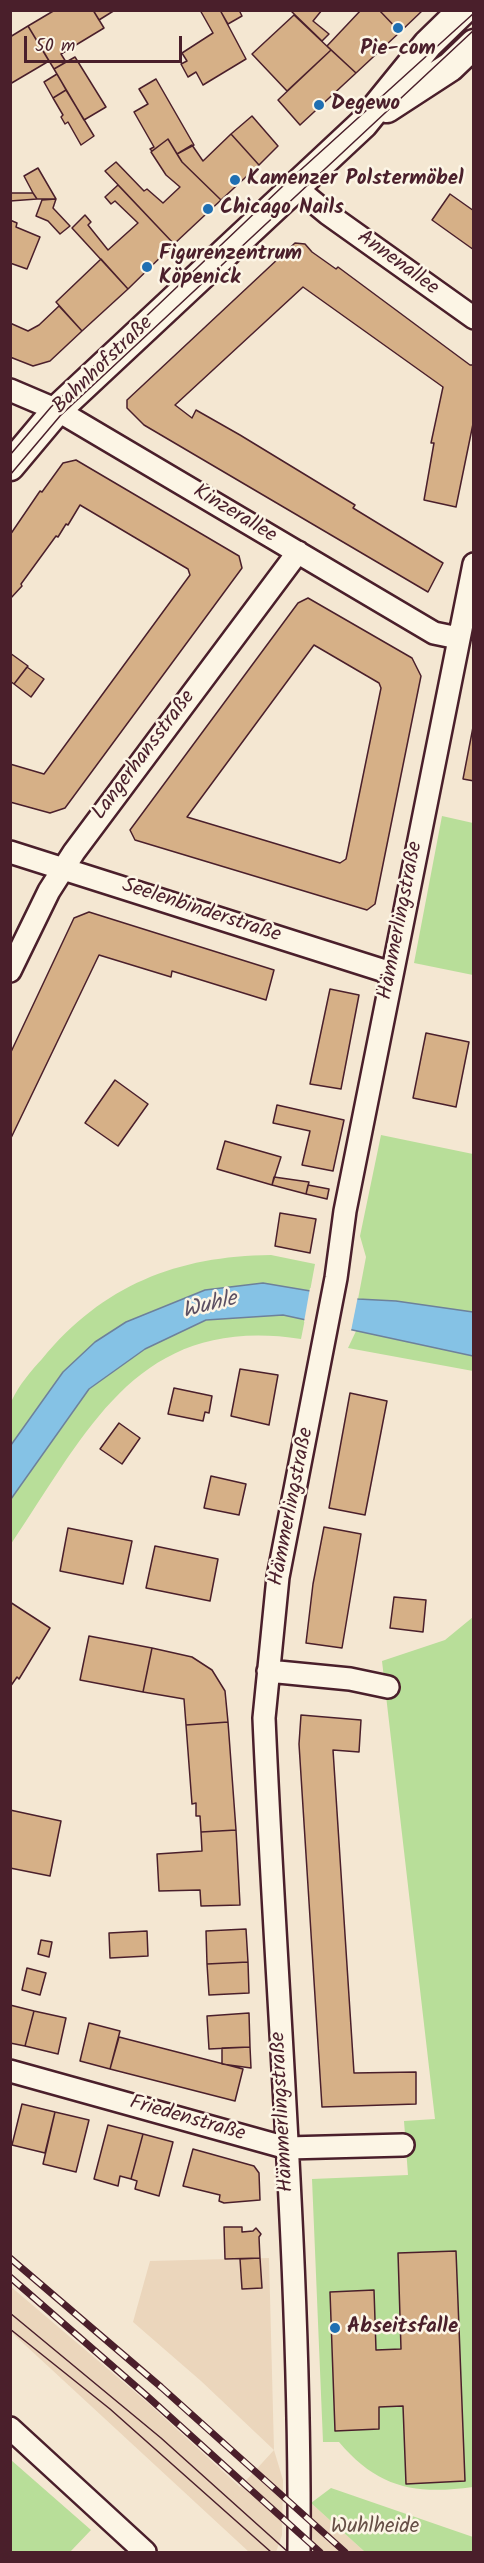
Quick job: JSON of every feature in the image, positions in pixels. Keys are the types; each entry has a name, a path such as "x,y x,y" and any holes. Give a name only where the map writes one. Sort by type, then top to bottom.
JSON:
{"main road":[{"name":"Bahnhofstraße","path":"363,124 428,44 463,10"},
{"name":"Bahnhofstraße","path":"10,466 57,410 294,186 363,124 450,67 474,44"}],"street":[{"name":"Annenallee","path":"294,186 321,209 474,318"},
{"name":"Kinzerallee","path":"10,390 57,410 434,633 458,638"},
{"name":"Langerhansstraße","path":"10,971 49,891 63,868 298,552"},
{"name":"Hämmerlingstraße","path":"299,2553 300,2463 287,2148 264,1729 268,1671 278,1577 336,1278 345,1211 474,564"},
{"name":"Seelenbinderstraße","path":"10,852 391,973"},
{"path":"268,1671 350,1679 388,1687"},
{"name":"Friedenstraße","path":"10,2071 287,2148 403,2145"},
{"path":"10,2428 145,2553"}],"shaded area":[{"path":"269,2258 274,2450 201,2381 133,2322 150,2261"},
{"path":"10,2286 148,2403 240,2487 274,2450 283,2480 282,2535 276,2552 249,2552 11,2332"},
{"path":"311,2503 365,2552 313,2552"}],"green space":[{"path":"442,816 473,823 473,975 414,963"},
{"path":"381,1135 473,1154 473,1312 396,1301 358,1299 366,1257 360,1236"},
{"path":"271,1255 315,1264 310,1291 263,1283 205,1290 120,1326 63,1372 11,1445 9,1410 18,1389 65,1333 90,1312 116,1294 173,1269 204,1261"},
{"path":"283,1315 305,1319 301,1339 245,1336 198,1344 158,1363 124,1389 94,1422 66,1460 11,1544 11,1499 89,1389 145,1349 206,1320"},
{"path":"357,1329 473,1356 473,1371 348,1348"},
{"path":"473,1617 473,2487 433,2490 399,2485 383,2479 368,2470 339,2442 323,2442 312,2179 408,2175 404,2121 435,2119 382,1661 445,1640"},
{"path":"11,2460 91,2530 70,2552 11,2552"},
{"name":"Wuhlheide","path":"331,2488 473,2537 473,2552 365,2552 311,2503"}],"water":[{"name":"Wuhle","path":"263,1283 358,1299 396,1301 473,1312 473,1356 283,1315 206,1320 145,1349 89,1389 11,1499 11,1445 63,1372 95,1342 126,1322 205,1290"}],"pier":[{"path":"310,1288 358,1296 351,1331 304,1322"}],"building":[{"path":"55,10 93,10 104,28 61,54 66,62 54,69 28,26"},
{"path":"93,10 115,10 99,20"},
{"path":"200,10 220,10 246,59 203,85 196,72 188,77 181,64 187,61 182,53 213,33"},
{"path":"220,10 239,10 242,16 228,24"},
{"path":"290,10 322,10 313,21 329,34 322,41"},
{"path":"361,10 379,10 400,32 356,73 327,46"},
{"path":"379,10 423,10 400,32"},
{"path":"294,15 331,50 287,91 252,54"},
{"path":"28,26 49,61 10,84 10,37"},
{"path":"331,50 356,73 300,125 278,100"},
{"path":"75,57 106,107 84,120 54,69"},
{"path":"57,74 66,90 53,98 44,82"},
{"path":"156,79 194,145 177,154 168,139 152,151 150,149 154,147 134,112 148,104 139,89"},
{"path":"66,90 94,136 81,145 68,122 65,124 61,117 63,115 53,98"},
{"path":"252,116 278,146 259,165 231,134"},
{"path":"231,134 259,165 221,200 182,162 177,154 192,145 203,161"},
{"path":"168,139 182,162 221,200 174,244 105,171 116,162 144,191 147,189 163,203 180,187 166,175 151,152"},
{"path":"38,168 56,199 37,199 33,193 24,176"},
{"path":"118,185 174,244 128,289 72,228 85,215 91,222 88,225 108,250 138,223 115,201 111,204 105,197"},
{"path":"10,193 33,193 37,199 10,201"},
{"path":"450,194 474,211 474,250 432,220"},
{"path":"56,199 53,208 70,226 60,234 48,221 36,216 42,200"},
{"path":"10,220 17,223 16,227 40,237 27,269 10,263"},
{"path":"295,243 305,244 312,252 336,269 338,267 470,365 474,365 474,419 456,507 424,500 434,443 431,443 443,387 303,287 175,405 192,418 196,410 240,435 355,505 353,508 443,563 428,592 144,425 127,408 127,400"},
{"path":"101,259 128,289 82,331 56,302"},
{"path":"59,306 82,331 50,361 33,366 10,357 10,323 28,331 39,325"},
{"path":"76,460 239,556 242,568 65,808 50,813 10,802 10,764 44,774 190,575 188,569 80,505 68,525 66,524 58,537 56,536 21,584 22,586 10,599 10,535 40,491 42,492 63,463"},
{"path":"308,598 412,658 421,676 375,904 367,910 135,840 130,830 298,603","holes":["314,645 379,683 381,688 346,859 340,863 187,817"]},
{"path":"10,653 28,666 14,684 10,681"},
{"path":"27,667 44,679 31,697 14,684"},
{"path":"474,722 474,781 463,779"},
{"path":"89,912 274,970 266,1000 172,971 171,977 99,955 10,1140 10,1054 74,918"},
{"path":"330,989 359,995 341,1089 310,1084"},
{"path":"426,1033 469,1042 456,1107 413,1098"},
{"path":"115,1080 148,1104 118,1146 85,1123"},
{"path":"277,1105 344,1120 333,1171 302,1165 310,1131 273,1123"},
{"path":"225,1141 281,1157 272,1185 217,1169"},
{"path":"274,1177 309,1182 306,1194 272,1185"},
{"path":"308,1185 329,1189 327,1199 306,1194"},
{"path":"280,1213 316,1219 310,1253 275,1246"},
{"path":"240,1369 278,1375 269,1425 231,1416"},
{"path":"174,1388 212,1396 209,1413 205,1412 203,1421 168,1414"},
{"path":"350,1393 387,1401 365,1515 329,1508"},
{"path":"119,1423 140,1438 122,1464 100,1449"},
{"path":"211,1476 246,1484 239,1515 204,1508"},
{"path":"324,1527 361,1534 342,1648 306,1643 313,1584"},
{"path":"68,1528 132,1541 123,1584 60,1571"},
{"path":"155,1546 218,1559 210,1601 146,1588"},
{"path":"394,1597 426,1600 423,1632 390,1628"},
{"path":"10,1602 50,1628 19,1679 17,1677 10,1687"},
{"path":"89,1636 152,1648 143,1692 80,1680"},
{"path":"152,1648 192,1657 212,1670 225,1691 228,1722 186,1725 184,1699 143,1692"},
{"path":"301,1715 361,1720 359,1752 333,1750 354,2073 416,2072 416,2104 322,2107 299,1744"},
{"path":"228,1722 236,1830 201,1832 200,1816 196,1816 196,1803 192,1804 186,1725"},
{"path":"10,1810 61,1821 50,1876 10,1868"},
{"path":"236,1830 240,1905 201,1906 200,1890 159,1891 157,1854 202,1851 201,1832"},
{"path":"246,1929 248,1962 207,1964 206,1931"},
{"path":"147,1931 148,1956 110,1958 109,1933"},
{"path":"41,1940 52,1942 49,1957 38,1954"},
{"path":"248,1962 249,1993 209,1995 207,1964"},
{"path":"27,1968 46,1973 40,1995 22,1990"},
{"path":"10,2005 34,2011 25,2046 10,2043"},
{"path":"34,2011 66,2018 58,2054 25,2046"},
{"path":"249,2013 250,2047 209,2049 207,2016"},
{"path":"89,2023 120,2031 110,2069 80,2061"},
{"path":"119,2037 243,2069 235,2101 110,2069"},
{"path":"250,2047 251,2068 222,2064 222,2048"},
{"path":"22,2104 55,2112 45,2153 12,2145"},
{"path":"55,2112 89,2120 76,2172 43,2164"},
{"path":"108,2125 143,2134 131,2179 120,2176 118,2186 94,2179"},
{"path":"143,2134 173,2142 159,2196 135,2189 137,2181 131,2179"},
{"path":"193,2149 254,2166 259,2173 260,2200 224,2203 219,2201 220,2195 183,2186"},
{"path":"224,2227 242,2227 242,2232 253,2231 256,2228 261,2234 259,2237 260,2258 225,2259"},
{"path":"456,2251 465,2481 406,2484 403,2406 379,2407 379,2429 335,2431 330,2292 374,2290 376,2350 401,2349 398,2253"},
{"path":"260,2258 262,2288 242,2289 240,2259"}],"tram line":[{"path":"10,455 51,407 284,185 474,13"},
{"path":"10,475 60,416 474,30"},
{"path":"10,2313 161,2438 288,2552"},
{"path":"10,2329 110,2409 271,2552"}],"railway":[{"path":"10,2258 161,2387 345,2552"},
{"path":"10,2277 148,2397 320,2552"}],"place":[{"name":"Pie-com","path":"398,28"},
{"name":"Degewo","path":"319,105"},
{"name":"Kamenzer Polstermöbel","path":"235,180"},
{"name":"Chicago Nails","path":"208,209"},
{"name":"Figurenzentrum Köpenick","path":"147,267"},
{"name":"Abseitsfalle","path":"335,2328"}]}
